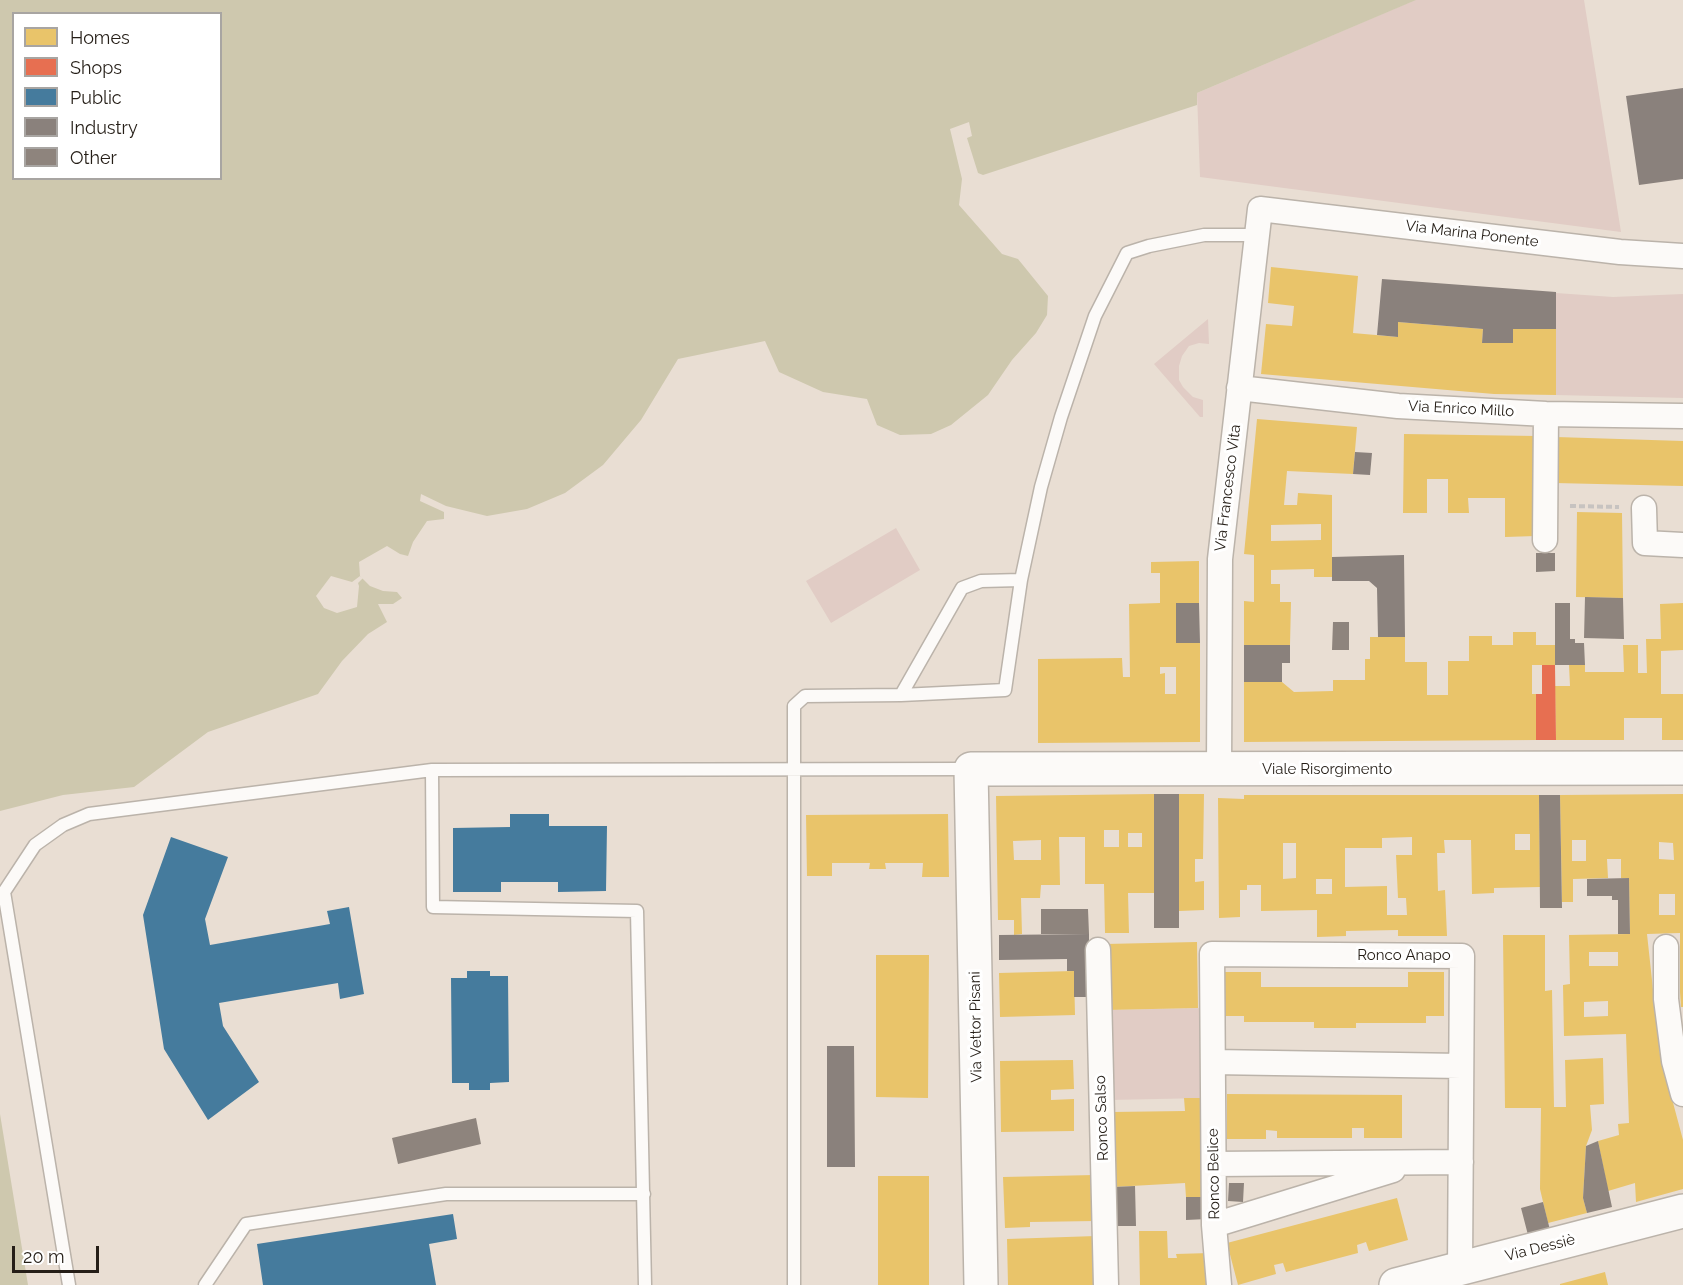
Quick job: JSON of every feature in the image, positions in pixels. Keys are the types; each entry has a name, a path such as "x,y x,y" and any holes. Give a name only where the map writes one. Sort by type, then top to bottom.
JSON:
{"street":[{"name":"Via Francesco Vita","path":"1219,769 1220,559 1260,209"},
{"name":"Via Marina Ponente","path":"1260,209 1620,252 1683,256"},
{"name":"Via Enrico Millo","path":"1239,388 1398,406 1546,414 1683,416"},
{"path":"1545,540 1546,414"},
{"path":"1644,508 1645,543 1683,545"},
{"name":"Viale Risorgimento","path":"971,769 1683,768"},
{"name":"Via Vettor Pisani","path":"971,769 981,1285"},
{"path":"1666,947 1666,999 1674,1061 1683,1094"},
{"name":"Ronco Salso","path":"1098,950 1107,1285"},
{"name":"Ronco Anapo","path":"1213,1062 1212,954 1462,956 1460,1269"},
{"path":"1213,1062 1461,1066"},
{"name":"Ronco Belice","path":"1213,1062 1214,1225 1220,1285"},
{"path":"1214,1225 1418,1162"},
{"path":"1214,1164 1461,1162"},
{"name":"Via Dessiè","path":"1396,1285 1683,1211"}],"lane":[{"path":"794,1285 794,706 805,696 901,695 1005,690 1021,580 1041,487 1061,417 1095,316 1127,253 1149,246 1204,235 1257,235"},
{"path":"901,695 962,588 981,581 1021,580"},
{"path":"69,1285 4,892 35,845 63,825 89,814 432,770 971,769"},
{"path":"432,770 432,907 637,911 645,1285"},
{"path":"205,1285 246,1224 446,1194 644,1194"}],"path":[{"path":"1545,505 1644,508"}],"shaded area":[{"path":"0,0 1416,0 1197,93 1197,105 983,175 978,173 967,138 972,136 969,122 950,129 962,179 959,205 1002,254 1018,259 1048,296 1047,315 1036,333 1012,360 988,395 951,425 931,434 900,435 877,425 867,399 823,392 779,372 765,341 678,359 641,420 603,465 565,493 527,509 487,516 446,506 421,494 420,501 444,512 444,519 427,521 413,542 408,556 387,546 359,562 360,576 370,586 383,591 397,592 402,598 393,604 378,604 387,622 368,634 342,661 318,694 208,732 134,787 63,795 0,811"},
{"path":"1415,0 1584,0 1621,232 1200,177 1197,93"},
{"path":"1556,293 1613,297 1683,294 1683,398 1556,395"},
{"path":"1208,319 1209,344 1199,343 1189,346 1179,366 1179,380 1183,387 1193,397 1203,400 1203,417 1200,417 1154,364"},
{"path":"896,528 920,570 831,623 806,581"},
{"path":"1204,1008 1206,1098 1109,1100 1106,1010"},
{"path":"0,1114 28,1285 0,1285"}],"pier":[{"path":"331,576 352,582 360,576 363,578 358,583 357,607 337,613 324,608 316,596"}],"building: Homes":[{"path":"1271,267 1358,276 1353,333 1398,337 1398,322 1483,329 1482,343 1513,343 1513,329 1556,329 1556,395 1494,394 1261,374 1266,324 1292,326 1294,306 1268,303"},
{"path":"1257,419 1357,427 1353,474 1287,471 1284,505 1297,505 1298,493 1332,495 1332,577 1314,577 1314,569 1271,570 1271,584 1280,584 1280,602 1291,602 1290,645 1244,645 1244,601 1254,602 1254,555 1244,554","holes":["1321,524 1321,540 1271,541 1271,525"]},
{"path":"1404,434 1536,436 1536,536 1505,537 1505,498 1468,498 1469,513 1448,513 1448,479 1427,479 1427,513 1403,513"},
{"path":"1556,437 1683,441 1683,486 1555,483"},
{"path":"1577,512 1622,513 1623,598 1576,597"},
{"path":"1199,561 1199,603 1176,603 1176,643 1200,643 1200,742 1038,743 1038,659 1122,658 1123,677 1130,677 1129,604 1160,603 1160,573 1151,573 1151,562","holes":["1160,667 1176,667 1176,694 1165,694 1165,673 1160,674"]},
{"path":"1683,603 1683,650 1661,651 1661,694 1683,694 1683,740 1662,740 1662,718 1624,718 1624,740 1556,740 1555,686 1570,686 1569,665 1585,665 1585,672 1624,672 1623,645 1638,645 1638,673 1647,673 1646,639 1661,639 1660,604"},
{"path":"1513,632 1536,632 1536,645 1555,645 1555,665 1532,665 1532,694 1536,694 1536,740 1244,742 1244,682 1282,682 1294,692 1333,691 1333,680 1365,680 1365,659 1370,659 1370,637 1405,637 1405,662 1427,662 1427,695 1448,695 1448,661 1469,661 1469,636 1492,636 1492,645 1513,645"},
{"path":"1154,794 1155,893 1128,893 1129,933 1105,933 1104,884 1085,884 1085,837 1059,837 1060,885 1041,885 1040,898 1021,898 1022,934 1014,935 1014,920 998,920 996,796","holes":["1104,830 1119,830 1119,847 1104,847","1128,833 1142,833 1142,847 1128,847","1041,840 1041,860 1014,860 1013,841"]},
{"path":"1179,794 1204,794 1203,859 1195,859 1195,882 1204,881 1204,910 1179,911"},
{"path":"1683,794 1683,1007 1681,1007 1680,992 1680,933 1647,934 1660,1054 1683,1140 1683,1189 1636,1202 1635,1183 1608,1191 1598,1141 1619,1135 1618,1124 1629,1123 1626,1034 1564,1036 1563,985 1570,984 1569,935 1630,934 1629,878 1621,878 1621,859 1607,859 1608,878 1573,879 1573,902 1562,902 1560,795","holes":["1572,840 1586,840 1586,861 1572,861","1659,842 1673,843 1674,860 1659,859","1659,894 1675,894 1675,915 1659,915","1589,952 1618,952 1618,966 1589,966","1608,1001 1608,1016 1584,1017 1584,1002"]},
{"path":"1244,795 1539,795 1540,887 1494,888 1494,893 1472,894 1471,840 1444,840 1445,853 1437,853 1438,891 1445,890 1447,936 1398,936 1398,930 1346,931 1346,936 1317,937 1317,910 1261,911 1261,885 1247,885 1247,890 1240,890 1240,917 1219,918 1218,798 1244,799","holes":["1515,834 1530,834 1530,850 1515,850","1412,837 1412,855 1396,855 1398,898 1406,898 1407,915 1387,915 1387,886 1345,887 1345,848 1382,848 1382,838","1283,843 1296,843 1296,878 1283,879","1316,879 1332,879 1332,894 1316,894"]},
{"path":"948,814 949,877 922,877 923,863 885,863 886,869 869,869 870,863 832,863 832,876 807,876 806,815"},
{"path":"1503,935 1545,935 1545,991 1552,990 1554,1107 1566,1107 1565,1060 1603,1058 1604,1104 1590,1105 1592,1130 1586,1146 1583,1198 1587,1213 1548,1223 1540,1189 1541,1108 1505,1108"},
{"path":"1197,942 1198,1008 1106,1010 1105,944"},
{"path":"876,955 929,955 928,1098 876,1097"},
{"path":"1074,971 1075,1015 1000,1017 999,973"},
{"path":"1225,972 1261,972 1261,987 1408,987 1408,972 1444,972 1444,1016 1426,1016 1426,1023 1356,1023 1356,1028 1314,1028 1314,1022 1244,1022 1244,1016 1225,1016"},
{"path":"1073,1060 1074,1089 1051,1090 1051,1100 1074,1099 1074,1131 1001,1132 1000,1061"},
{"path":"1227,1094 1402,1095 1402,1138 1364,1138 1364,1128 1352,1128 1352,1138 1277,1138 1277,1131 1266,1130 1266,1139 1227,1139"},
{"path":"1184,1098 1206,1098 1207,1197 1186,1197 1185,1183 1113,1187 1112,1112 1185,1111"},
{"path":"1094,1175 1095,1221 1030,1222 1030,1227 1005,1228 1003,1177"},
{"path":"878,1176 929,1176 929,1285 878,1285"},
{"path":"1397,1198 1408,1240 1369,1251 1366,1242 1357,1245 1358,1253 1286,1272 1283,1263 1274,1265 1276,1274 1238,1285 1227,1243"},
{"path":"1139,1231 1167,1231 1168,1258 1177,1258 1176,1254 1210,1253 1210,1285 1140,1285"},
{"path":"1096,1236 1097,1285 1008,1285 1007,1239"},
{"path":"1605,1272 1608,1285 1560,1285 1560,1284"}],"building: Shops":[{"path":"1542,665 1555,665 1556,740 1536,740 1536,694 1542,694"}],"building: Public":[{"path":"510,814 549,814 549,826 607,826 606,891 558,892 558,882 501,882 501,892 453,892 453,828 510,827"},
{"path":"171,837 228,857 205,919 210,945 330,924 327,911 349,907 364,994 340,999 338,983 219,1003 223,1026 259,1082 208,1120 164,1049 143,915"},
{"path":"467,971 490,971 490,976 508,976 509,1082 490,1083 490,1090 469,1090 469,1083 452,1083 451,978 467,978"},
{"path":"453,1214 457,1239 429,1244 436,1285 263,1285 257,1244"}],"building: Industry":[{"path":"1683,88 1683,179 1639,185 1626,96"},
{"path":"1382,279 1556,292 1556,329 1513,329 1513,343 1482,343 1483,329 1398,322 1398,337 1377,335"},
{"path":"1355,452 1372,453 1370,475 1353,474"},
{"path":"1404,555 1405,637 1378,637 1377,588 1369,581 1332,581 1332,557"},
{"path":"1176,603 1199,603 1200,643 1176,643"},
{"path":"1244,645 1290,645 1290,663 1282,663 1282,682 1244,682"},
{"path":"1089,934 1089,997 1074,997 1074,971 1067,971 1067,959 999,960 999,935"},
{"path":"827,1046 854,1046 855,1167 827,1167"}],"building: Other":[{"path":"1536,553 1555,553 1555,571 1536,572"},
{"path":"1585,597 1623,598 1624,639 1584,638"},
{"path":"1555,603 1570,603 1570,639 1575,639 1575,643 1584,643 1585,665 1555,665"},
{"path":"1333,622 1349,622 1349,650 1332,650"},
{"path":"1154,794 1179,794 1179,928 1154,928"},
{"path":"1539,795 1560,795 1562,908 1540,908"},
{"path":"1629,878 1630,934 1618,934 1618,900 1612,900 1612,896 1587,896 1587,879"},
{"path":"1041,909 1088,909 1089,934 1041,934"},
{"path":"476,1118 481,1144 398,1164 392,1138"},
{"path":"1598,1141 1612,1207 1587,1213 1583,1198 1586,1146"},
{"path":"1229,1183 1244,1183 1243,1202 1228,1201"},
{"path":"1135,1186 1136,1226 1114,1226 1113,1187"},
{"path":"1186,1197 1207,1197 1207,1219 1186,1220"},
{"path":"1543,1202 1550,1230 1528,1235 1521,1208"}]}
